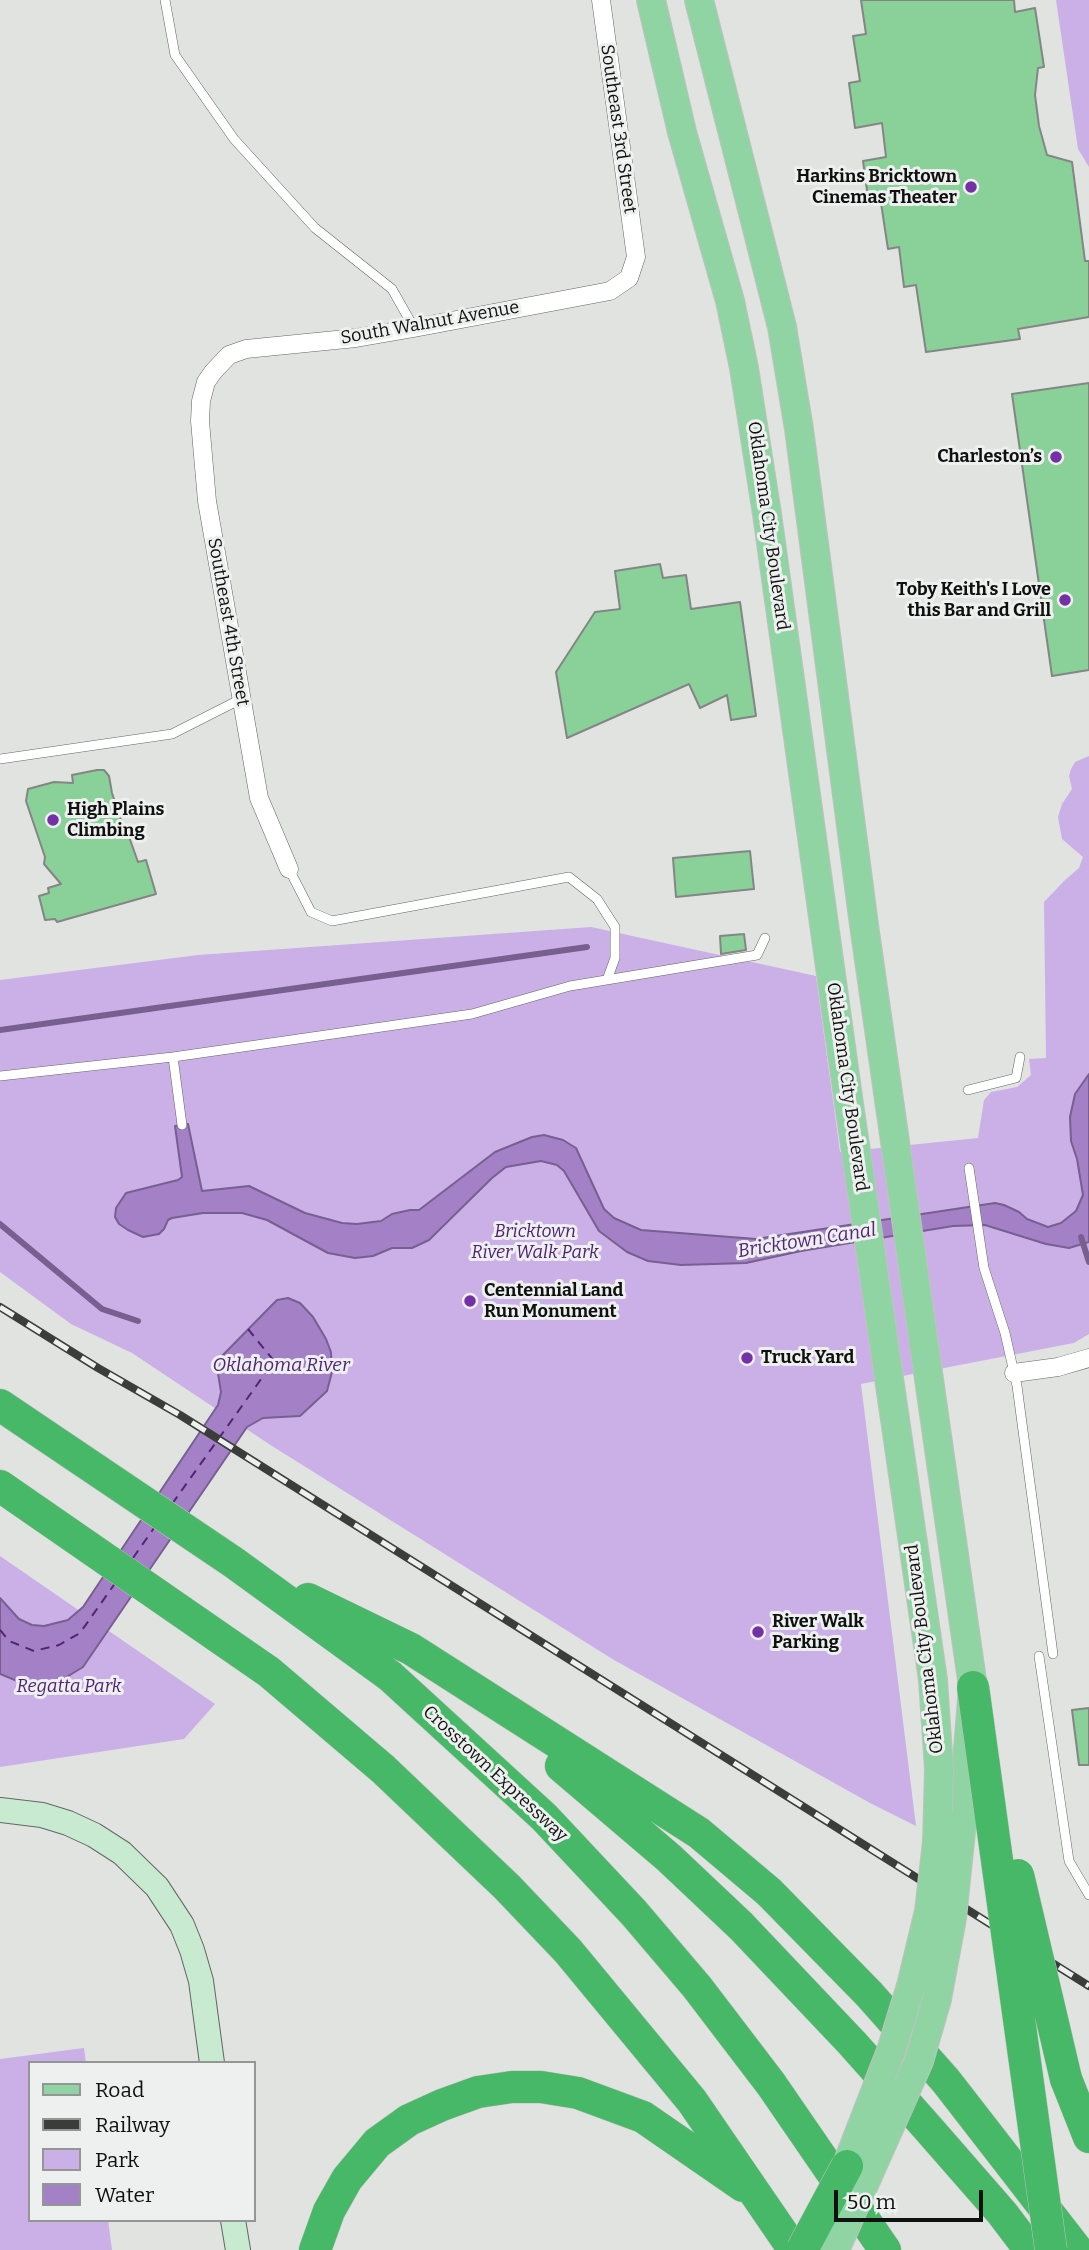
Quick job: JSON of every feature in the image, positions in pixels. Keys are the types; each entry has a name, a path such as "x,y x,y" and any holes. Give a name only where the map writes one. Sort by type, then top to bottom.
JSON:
{"highway":[{"name":"Crosstown Expressway","path":"0,1405 233,1562 390,1676 544,1817 634,1913 697,1987 771,2084 885,2250"},
{"path":"0,1486 269,1672 383,1769 507,1887 568,1951 692,2101 794,2250"},
{"path":"233,1562 411,1649 699,1833 769,1892 869,1994 946,2081 1077,2250"},
{"path":"411,1649 583,1782 741,1926 852,2043 1002,2213 1030,2250"},
{"path":"973,1687 1066,2079 1089,2137"},
{"path":"973,1687 1051,2250"},
{"path":"315,2250 329,2211 346,2179 377,2143 409,2120 442,2105 478,2092 512,2087 541,2087 578,2093 643,2117 759,2197"},
{"path":"802,2250 847,2166"}],"main road":[{"name":"Oklahoma City Boulevard","path":"651,0 682,132 730,301 744,369 769,527 933,1680 939,1769 937,1842 929,1911 911,1986 891,2051 847,2166 810,2250"},
{"name":"Oklahoma City Boulevard","path":"699,0 782,327 817,551 889,1098 973,1687 952,1918 937,1999 919,2061 835,2250"},
{"path":"0,1810 41,1815 94,1835 122,1853 157,1887 182,1925 192,1950 201,1981 212,2061"},
{"path":"233,2222 237,2250"}],"street":[{"name":"Southeast 3rd Street","path":"601,0 636,257"},
{"name":"South Walnut Avenue","path":"213,372 229,355 246,349 356,338 610,290 629,278 636,257"},
{"name":"Southeast 4th Street","path":"213,372 206,382 201,401 200,439 207,501 259,798 289,869"},
{"path":"1014,1373 1058,1367 1089,1358"}],"lane":[{"path":"165,0 175,55 234,139 315,228 392,289 414,328"},
{"path":"0,759 172,734 241,699"},
{"path":"289,869 311,912 332,920 569,877 597,899 615,927 615,958 607,980"},
{"path":"0,1076 173,1058 472,1014 570,986 757,955 765,938"},
{"path":"968,1090 1016,1079 1020,1056"},
{"path":"173,1058 182,1125"},
{"path":"969,1168 984,1268 1005,1333 1014,1373 1053,1654"},
{"path":"1038,1656 1069,1861 1089,1895"}],"green space":[{"path":"1056,0 1089,0 1089,167 1078,149"},
{"name":"Bricktown River Walk Park","path":"1089,756 1089,1334 1074,1343 861,1384 916,1826 614,1660 272,1446 132,1353 71,1324 0,1272 0,980 198,955 591,927 816,976 840,1152 978,1138 984,1100 991,1092 1017,1087 1031,1075 1029,1059 1046,1058 1044,902 1079,868 1083,857 1062,839 1058,817 1062,804 1072,789 1069,776 1071,769 1075,762"},
{"name":"Regatta Park","path":"0,1556 215,1704 184,1739 0,1767"},
{"path":"84,2048 86,2061 28,2061 28,2222 108,2222 112,2250 0,2250 0,2059"}],"water":[{"name":"Bricktown Canal","path":"1089,1074 1089,1242 1069,1248 1046,1244 985,1225 953,1226 801,1251 746,1263 681,1265 648,1261 627,1252 599,1231 564,1171 557,1165 541,1161 506,1167 429,1240 412,1248 392,1248 373,1256 355,1258 328,1253 267,1220 242,1213 203,1213 172,1218 159,1234 143,1237 119,1224 115,1217 116,1208 126,1193 182,1177 175,1126 188,1124 202,1191 249,1186 305,1213 342,1223 381,1221 392,1214 419,1210 495,1152 544,1135 563,1140 576,1148 604,1209 614,1218 641,1230 756,1239 995,1203 1048,1227 1061,1223 1076,1211 1083,1195 1071,1141 1070,1117 1075,1094"},
{"name":"Oklahoma River","path":"288,1298 300,1303 313,1317 326,1339 331,1352 332,1372 327,1391 300,1416 263,1418 247,1427 83,1667 65,1678 42,1683 22,1683 0,1674 0,1598 19,1619 32,1625 44,1626 68,1620 83,1607 218,1405 221,1392 218,1360 277,1300"}],"building":[{"name":"Harkins Bricktown Cinemas Theater","path":"861,0 1014,0 1015,12 1035,8 1044,67 1038,68 1035,95 1039,126 1047,155 1072,162 1085,261 1089,261 1089,317 1018,329 1020,339 926,352 916,285 904,287 899,247 888,249 881,203 869,205 863,161 886,157 882,123 855,128 849,83 860,81 853,36 866,34"},
{"path":"1089,383 1089,670 1052,676 1012,394"},
{"path":"660,564 663,578 686,575 691,609 740,602 756,716 731,720 727,695 700,708 689,684 567,738 556,672 595,612 620,609 615,571"},
{"path":"104,770 109,776 126,835 128,834 138,862 146,860 156,894 57,922 55,919 45,920 39,896 49,893 48,888 61,884 44,864 45,857 26,801 28,789 54,782 73,783 72,775"},
{"path":"750,851 754,889 676,897 673,858"},
{"path":"744,934 746,950 721,954 720,936"},
{"path":"1089,1708 1089,1765 1079,1765 1072,1710"}],"waterway":[{"path":"0,1030 587,947"},
{"path":"0,1224 102,1309 138,1321"},
{"path":"1081,1237 1089,1262"}],"ferry route":[{"path":"172,1504 274,1361 248,1329"},
{"path":"133,1558 154,1528"},
{"path":"0,1630 9,1641 34,1651 59,1645 80,1633 116,1582"}],"railway":[{"path":"0,1307 180,1415 1089,1986"}],"place":[{"name":"Harkins Bricktown Cinemas Theater","path":"971,187"},
{"name":"Charleston’s","path":"1056,457"},
{"name":"Toby Keith's I Love this Bar and Grill","path":"1065,600"},
{"name":"High Plains Climbing","path":"53,820"},
{"name":"Centennial Land Run Monument","path":"470,1301"},
{"name":"Truck Yard","path":"747,1358"},
{"name":"River Walk Parking","path":"758,1632"}]}
